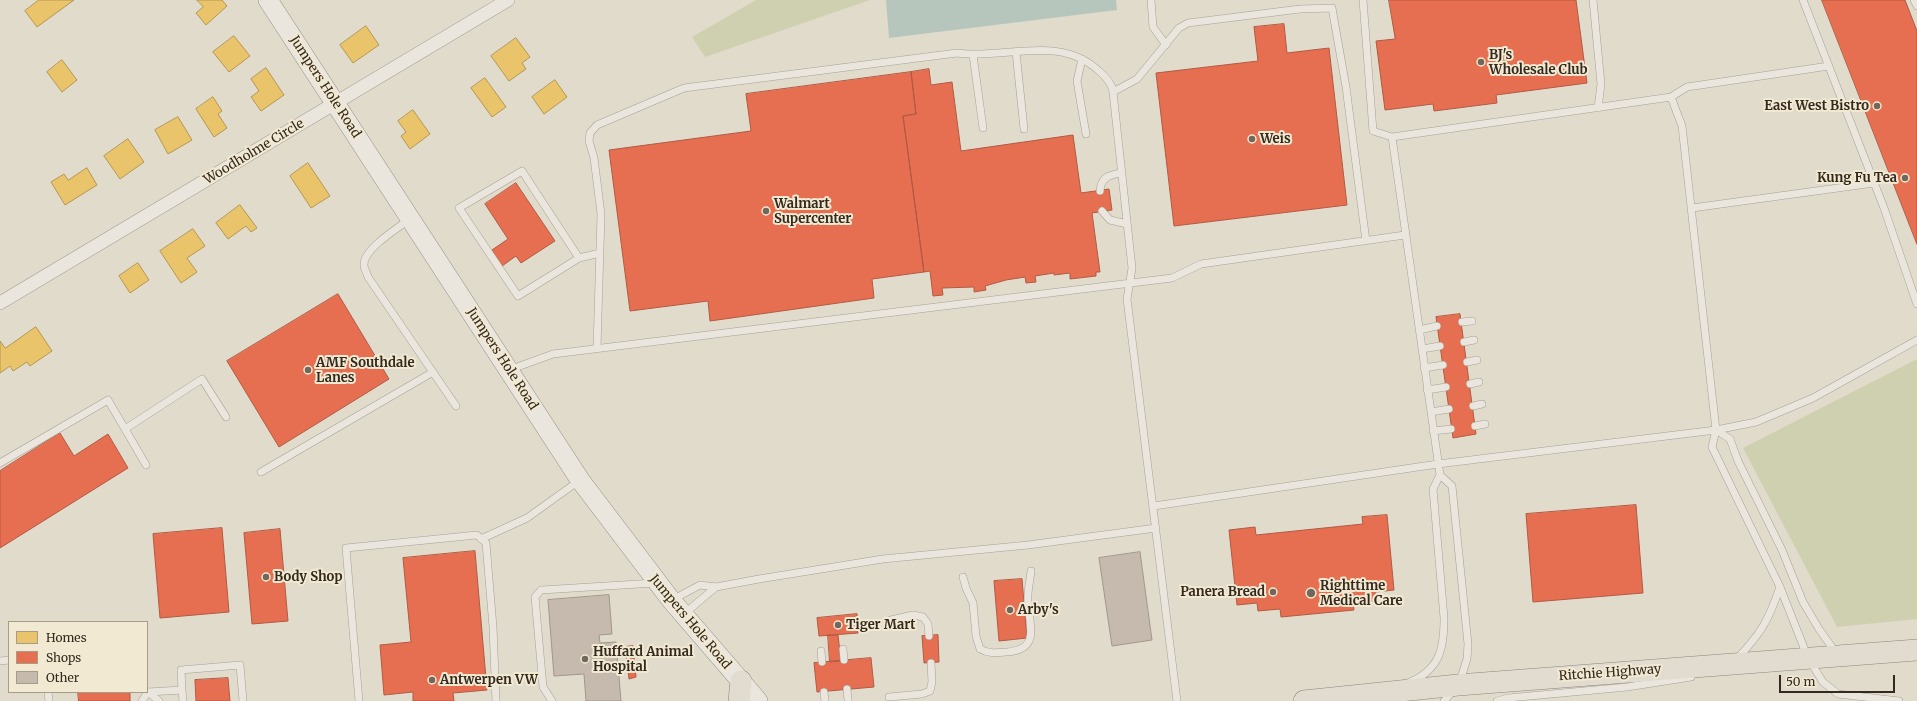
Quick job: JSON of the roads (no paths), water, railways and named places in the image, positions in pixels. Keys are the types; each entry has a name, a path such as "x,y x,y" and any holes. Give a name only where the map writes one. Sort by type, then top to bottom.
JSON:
{"main road":[{"name":"Jumpers Hole Road","path":"268,0 580,480 740,691 758,701"},
{"name":"Ritchie Highway","path":"1304,701 1458,685 1917,650"}],"street":[{"name":"Woodholme Circle","path":"0,303 508,0"}],"lane":[{"path":"1151,0 1154,27 1166,45"},
{"path":"1321,0 1322,8"},
{"path":"1363,0 1373,131 1392,137 1671,97 1687,87 1829,66"},
{"path":"1593,0 1601,84 1598,108"},
{"path":"1803,0 1874,183 1917,304"},
{"path":"1914,0 1917,6"},
{"path":"1113,92 1137,79 1179,28 1188,23 1300,9 1332,8 1346,87 1366,241"},
{"path":"597,348 601,214 594,158 589,141 590,133 598,125 684,88 957,53 973,55 1049,49 1066,52 1082,59 1095,67 1105,77 1113,92 1132,268 1127,299 1154,506 1177,701"},
{"path":"1016,52 1024,129"},
{"path":"973,55 983,128"},
{"path":"1082,59 1076,81 1086,134"},
{"path":"1671,97 1682,126 1692,208 1716,430 1712,447 1780,587 1808,658 1823,682 1838,694 1899,701"},
{"path":"1364,695 1416,680 1435,665 1444,636 1444,618 1433,489 1440,475 1392,137"},
{"path":"579,258 522,171 459,208 518,296 579,258 600,253"},
{"path":"1100,191 1101,183 1105,178 1110,175 1121,173"},
{"path":"1692,208 1874,183"},
{"path":"1102,211 1110,220 1127,224"},
{"path":"410,218 374,247 366,257 364,265 368,277 456,406"},
{"path":"509,370 553,354 1172,278 1201,264 1406,235"},
{"path":"1462,322 1472,320"},
{"path":"1419,330 1437,326"},
{"path":"1464,342 1474,340"},
{"path":"1154,506 1438,464 1716,430 1756,422 1813,398 1917,340"},
{"path":"1422,349 1440,346"},
{"path":"1467,362 1477,360"},
{"path":"1424,368 1443,365"},
{"path":"261,472 433,372"},
{"path":"125,429 202,379 226,417"},
{"path":"1470,384 1479,382"},
{"path":"1428,390 1446,387"},
{"path":"0,463 108,400 146,465"},
{"path":"1472,406 1482,404"},
{"path":"1431,412 1449,409"},
{"path":"1475,426 1485,424"},
{"path":"1433,431 1451,428"},
{"path":"1716,430 1730,439 1738,461 1782,550 1803,602 1819,629 1838,656"},
{"path":"1440,475 1452,486 1468,644 1467,659 1458,685 1444,701"},
{"path":"481,539 527,518 580,480"},
{"path":"671,600 700,585 716,587 759,578 884,559 1028,545 1156,528"},
{"path":"359,701 346,548 477,535 486,543 493,627 496,701"},
{"path":"963,577 966,588 974,603 976,636 980,648 991,653 1017,651 1027,645 1030,639 1028,600 1032,571"},
{"path":"552,701 542,687 535,597 541,590 657,582"},
{"path":"683,614 716,587"},
{"path":"1733,664 1755,640 1766,624 1780,587"},
{"path":"891,620 913,615 923,617 928,624 929,636"},
{"path":"843,649 844,660"},
{"path":"821,651 822,662"},
{"path":"1714,673 1808,658"},
{"path":"889,697 922,694 930,691 932,682 931,663"},
{"path":"183,701 181,670 240,666 243,701"},
{"path":"1497,701 1508,698 1627,688 1698,676"},
{"path":"847,689 848,700"},
{"path":"148,692 182,690"},
{"path":"148,692 159,701"},
{"path":"824,692 825,701"}],"place":[{"name":"BJ's Wholesale Club","path":"1481,62"},
{"name":"East West Bistro","path":"1877,106"},
{"name":"Weis","path":"1252,139"},
{"name":"Kung Fu Tea","path":"1905,178"},
{"name":"Walmart Supercenter","path":"766,211"},
{"name":"AMF Southdale Lanes","path":"308,370"},
{"name":"Body Shop","path":"266,577"},
{"name":"Panera Bread","path":"1273,592"},
{"name":"Righttime Medical Care","path":"1311,593"},
{"name":"Arby's","path":"1010,610"},
{"name":"Tiger Mart","path":"838,625"},
{"name":"Huffard Animal Hospital","path":"585,659"},
{"name":"Antwerpen VW","path":"432,680"}]}
